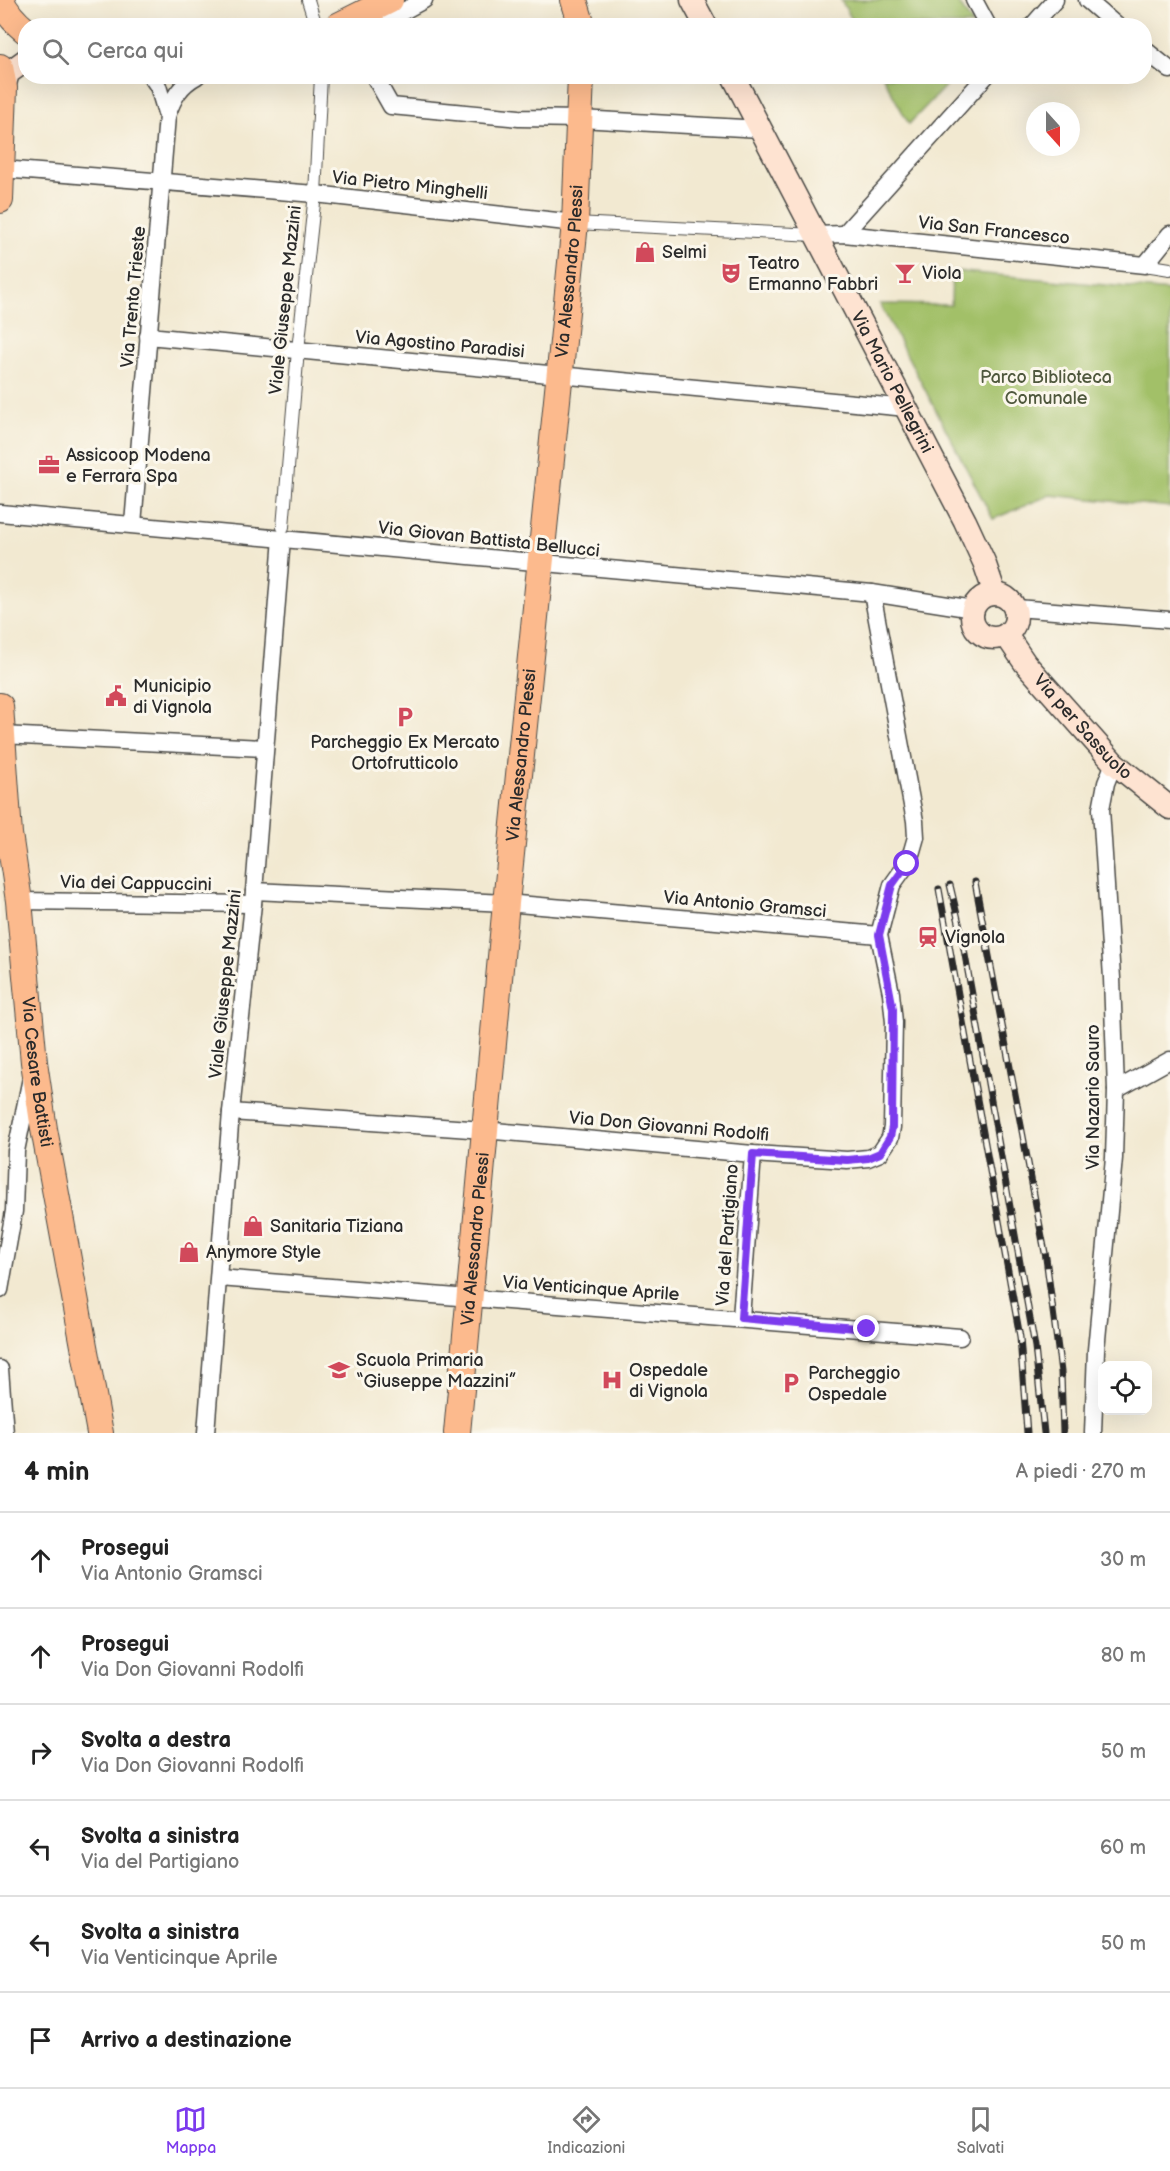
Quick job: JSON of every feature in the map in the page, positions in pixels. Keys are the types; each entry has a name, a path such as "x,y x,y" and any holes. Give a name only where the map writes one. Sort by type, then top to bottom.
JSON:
{"main road":[{"path":"1,0 5,9 18,24"},
{"path":"354,18 390,0"},
{"path":"574,0 580,18"},
{"path":"697,1 703,18"},
{"path":"0,200 2,77 18,66"},
{"name":"Via Alessandro Plessi","path":"458,1433 484,1130 575,223 581,84"},
{"name":"Via Mario Pellegrini","path":"737,84 965,521 984,562 995,594"},
{"path":"995,594 1007,598 1016,608 1016,623 1006,635 993,638 981,633 973,622 973,609 981,598 995,594"},
{"name":"Via per Sassuolo","path":"1006,635 1025,663 1114,763 1170,808"},
{"name":"Via Cesare Battisti","path":"0,706 9,834 19,901 34,1062 44,1129 100,1433"}],"street":[{"path":"308,0 314,18"},
{"path":"391,18 424,0"},
{"path":"974,0 984,18"},
{"path":"1039,18 1055,0"},
{"path":"1087,0 1108,18"},
{"path":"1152,55 1170,70"},
{"name":"Via Trento Trieste","path":"133,524 167,116 157,84"},
{"path":"167,116 173,98 184,84"},
{"name":"Viale Giuseppe Mazzini","path":"206,1433 231,1112 254,898 298,350 315,194 321,84"},
{"path":"379,84 392,106 519,118 761,129"},
{"path":"844,234 979,84"},
{"name":"Via Pietro Minghelli","path":"2,169 315,194 575,223 815,235"},
{"name":"Via San Francesco","path":"815,235 844,234 1170,269"},
{"path":"1145,266 1170,234"},
{"name":"Via Agostino Paradisi","path":"148,336 907,408"},
{"name":"Via Giovan Battista Bellucci","path":"0,513 283,533 540,564 872,593 973,609"},
{"path":"872,593 915,821 916,837 907,864 892,885 879,935"},
{"path":"1016,608 1170,620"},
{"path":"2,735 265,748"},
{"name":"Via Nazario Sauro","path":"1093,1433 1096,1350 1114,1158 1116,1090 1112,978 1101,809 1106,783 1114,763"},
{"name":"Via Antonio Gramsci","path":"254,898 506,903 879,935"},
{"name":"Via dei Cappuccini","path":"19,901 254,898"},
{"name":"Via Don Giovanni Rodolfi","path":"231,1112 484,1130 753,1154 858,1160 880,1153 892,1127 894,1022 891,993 879,935"},
{"path":"1116,1090 1170,1060"},
{"path":"0,1290 14,1211 16,1151 34,1062"},
{"name":"Via del Partigiano","path":"741,1318 753,1154"},
{"name":"Via Venticinque Aprile","path":"219,1278 960,1337"},
{"path":"0,1369 3,1425"}],"green space":[{"path":"841,0 957,0 969,18 851,18"},
{"path":"887,84 947,84 909,124"},
{"name":"Parco Biblioteca Comunale","path":"952,271 1170,291 1170,507 1050,495 993,519 880,304 951,305"}],"railway":[{"path":"975,882 1046,1258 1061,1372 1063,1433"},
{"path":"950,885 960,927 1035,1347 1044,1433"},
{"path":"939,889 1020,1337 1027,1433"}],"place":[{"name":"Selmi","path":"645,252"},
{"name":"Teatro Ermanno Fabbri","path":"731,273"},
{"name":"Viola","path":"905,273"},
{"name":"Assicoop Modena e Ferrara Spa","path":"49,465"},
{"name":"Municipio di Vignola","path":"116,696"},
{"name":"Parcheggio Ex Mercato Ortofrutticolo","path":"405,717"},
{"name":"Vignola","path":"928,937"},
{"name":"Sanitaria Tiziana","path":"253,1226"},
{"name":"Anymore Style","path":"189,1252"},
{"name":"Scuola Primaria “Giuseppe Mazzini”","path":"339,1370"},
{"name":"Ospedale di Vignola","path":"612,1380"},
{"name":"Parcheggio Ospedale","path":"791,1383"}],"route":[{"path":"867,1329 741,1318 753,1154 858,1160 880,1153 890,1137 894,1022 891,993 879,935 892,885 907,864"}]}
